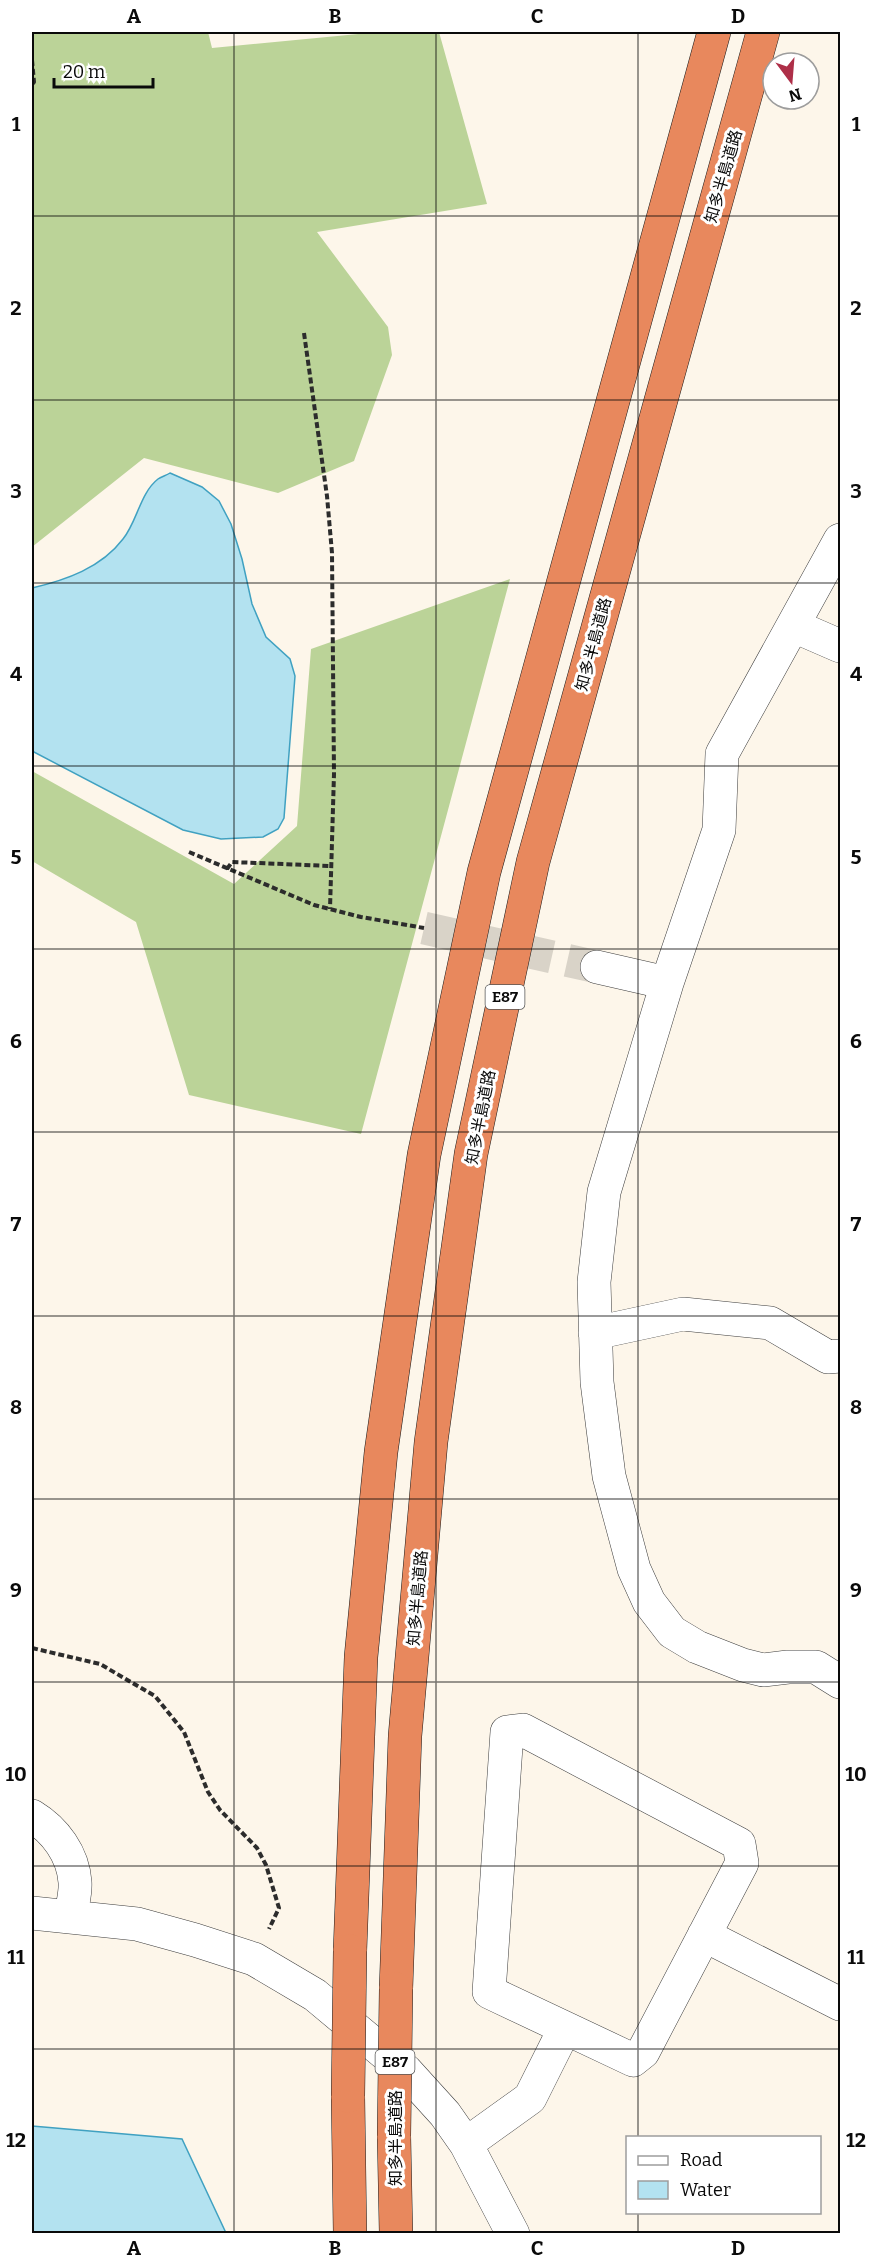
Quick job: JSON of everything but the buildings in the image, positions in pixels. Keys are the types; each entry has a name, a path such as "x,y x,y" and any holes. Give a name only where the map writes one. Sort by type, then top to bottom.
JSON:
{"highway":[{"path":"350,2234 348,2096 350,1951 362,1646 381,1452 424,1155 484,872 714,32"},
{"name":"知多半島道路","path":"396,2234 394,2136 396,1989 405,1736 431,1442 471,1154 533,862 763,32"}],"street":[{"path":"840,540 722,754 719,830 668,983 604,1192 594,1282 597,1382 609,1476 634,1569 649,1602 672,1632 697,1647 743,1665 764,1670 816,1667 840,1682"},
{"path":"794,626 840,646"},
{"path":"597,967 668,983"},
{"path":"595,1333 683,1314 770,1323 828,1357 840,1356"},
{"path":"523,1730 739,1844 742,1863 643,2052 633,2060 565,2028 489,1992 507,1732 523,1730"},
{"path":"32,1816 60,1840 71,1862 75,1883 71,1916"},
{"path":"32,1913 137,1924 254,1959 315,1995 406,2071 445,2114 466,2144 513,2234"},
{"path":"704,1935 840,2004"},
{"path":"466,2144 530,2098 565,2028"}],"path":[{"path":"32,60 34,82 32,85"},
{"path":"304,333 327,496 332,553 334,774 330,909"},
{"path":"189,852 314,905 424,928"},
{"path":"227,869 232,862 331,866"},
{"path":"32,1648 100,1664 155,1696 184,1732 208,1792 220,1810 257,1848 266,1865 279,1908 254,1959"}],"green space":[{"path":"32,32 208,32 212,48 379,32 439,32 487,204 317,232 388,327 392,355 354,461 278,493 144,458 32,547"},
{"path":"510,579 361,1134 189,1095 136,922 32,861 32,771 234,884 297,826 311,649"}],"water":[{"path":"170,473 202,487 219,501 231,524 252,604 266,637 290,659 295,676 284,818 278,829 263,837 221,839 183,830 32,751 32,588 70,577 104,558 128,532 152,485"},
{"path":"32,2126 182,2139 226,2233 32,2233"}],"tunnel":[{"path":"424,928 597,967"}]}
